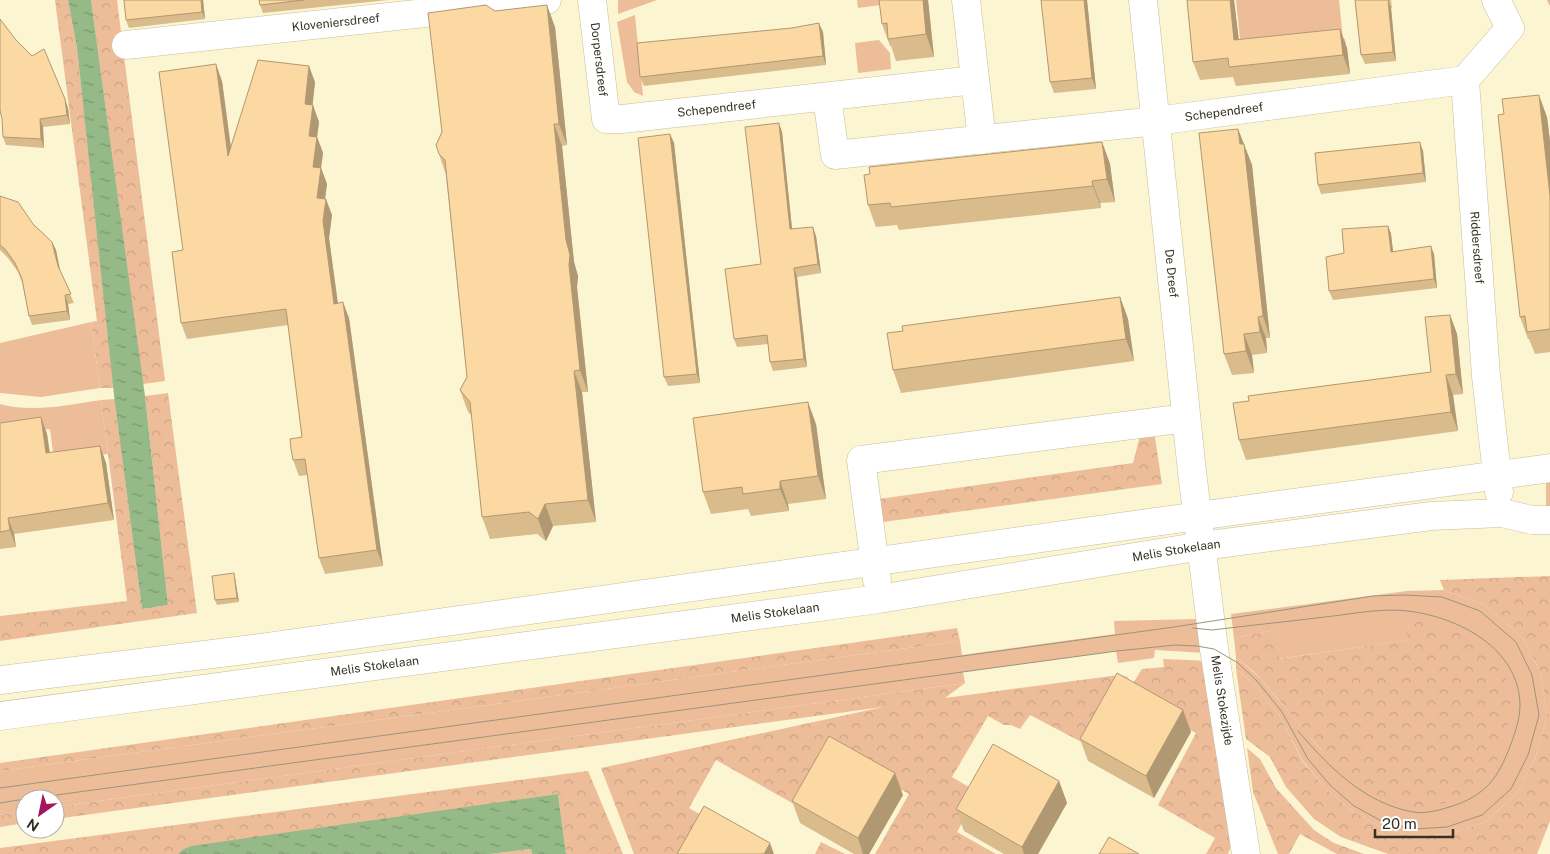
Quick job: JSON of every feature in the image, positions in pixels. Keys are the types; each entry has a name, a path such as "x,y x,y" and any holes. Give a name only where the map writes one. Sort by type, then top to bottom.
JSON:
{"street":[{"name":"Kloveniersdreef","path":"126,45 547,0"},
{"name":"Dorpersdreef","path":"592,0 606,119"},
{"path":"966,0 982,140"},
{"name":"De Dreef","path":"1143,0 1186,418 1202,546"},
{"path":"1465,80 1510,28 1496,0"},
{"name":"Schependreef","path":"606,119 622,119 975,80"},
{"name":"Schependreef","path":"827,96 835,155 1156,121 1465,80"},
{"name":"Riddersdreef","path":"1465,80 1486,376 1496,476 1502,513"},
{"path":"879,599 861,460 1186,418"},
{"path":"0,680 253,649 1550,468"},
{"name":"Melis Stokelaan","path":"0,716 879,599 1202,546 1431,516 1502,513 1532,520 1550,520"},
{"name":"Melis Stokezijde","path":"1202,546 1214,649 1246,854"}],"green space":[{"path":"55,0 68,0 77,48 114,388 100,388 91,322 97,321"},
{"path":"91,0 117,0 165,381 143,384"},
{"path":"618,0 657,0 618,14"},
{"path":"857,0 880,0 881,5 858,8"},
{"path":"1236,0 1339,0 1343,39 1345,39 1346,46 1242,57"},
{"path":"635,15 643,96 634,92 627,82 617,22"},
{"path":"879,40 890,53 891,69 858,73 855,43"},
{"path":"91,322 100,388 41,397 0,393 0,343"},
{"path":"168,393 197,613 0,641 0,616 127,601 101,400 115,399 142,609 168,605 145,396"},
{"path":"101,400 108,454 54,460 50,429 0,434 0,404 12,407 37,408"},
{"path":"1154,431 1162,484 876,523 872,500 1133,463 1140,436"},
{"path":"1546,475 1550,475 1550,507 1546,507"},
{"path":"1550,576 1550,821 1537,854 1388,854 1341,837 1314,819 1286,787 1270,757 1246,739 1236,669 1254,684 1279,715 1303,762 1326,789 1352,811 1385,829 1415,836 1448,834 1486,822 1517,793 1535,759 1547,716 1541,673 1523,638 1485,605 1444,590 1440,580"},
{"path":"1444,590 1485,605 1523,638 1541,673 1547,716 1535,759 1517,793 1486,822 1448,834 1415,836 1385,829 1352,811 1326,789 1303,761 1279,715 1254,684 1236,669 1236,657 1260,678 1317,745 1351,777 1434,806 1406,618 1408,640 1278,659 1274,630 1234,638 1231,614 1407,591"},
{"path":"1406,618 1452,629 1477,642 1499,665 1509,690 1510,718 1507,732 1493,770 1488,778 1471,792 1443,804 1433,806 1412,807 1387,800 1349,776 1317,745 1258,676 1236,657 1234,638 1274,630 1279,659 1407,640"},
{"path":"1196,619 1205,653 1155,650 1154,658 1118,663 1116,651 963,672 965,683 65,806 65,789 15,789 15,813 0,815 0,771 960,641 962,655 1115,634 1114,621"},
{"path":"957,628 960,641 0,771 0,763"},
{"path":"1163,659 1208,661 1232,843 1228,854 1206,854 1215,838 1158,805 1196,733 1125,696 1142,669 1164,667"},
{"path":"1119,675 1128,677 1089,746 1030,715 1020,729 1011,725 1004,725 988,716 952,777 979,793 957,832 996,854 875,854 909,794 835,753 803,809 716,760 689,808 712,821 693,854 634,854 601,768 883,707 65,818 65,806 965,683 945,698"},
{"path":"1247,748 1260,759 1276,788 1314,830 1334,843 1364,854 1337,854 1300,834 1289,854 1278,854 1253,792"},
{"path":"588,771 623,854 566,854 558,794 182,850 178,854 0,854 0,848"},
{"path":"15,813 15,825 0,827 0,815"},
{"path":"821,842 845,854 815,854"},
{"path":"531,849 532,854 490,854"}],"water":[{"path":"68,0 91,0 145,396 168,605 142,609 114,395 77,48"},
{"path":"558,794 566,854 532,854 531,849 490,854 178,854 191,846"}],"building":[{"path":"124,0 201,0 202,12 126,20"},
{"path":"259,0 304,0 260,5"},
{"path":"879,0 923,0 926,34 888,39 887,23 882,24"},
{"path":"1041,0 1084,0 1092,78 1050,82"},
{"path":"1187,0 1230,0 1234,40 1340,29 1343,55 1229,67 1228,58 1193,62"},
{"path":"1355,0 1388,0 1393,52 1361,55"},
{"path":"486,5 495,11 547,5 559,124 554,124 566,240 570,255 569,265 580,370 574,371 588,500 545,504 538,519 529,512 482,517 470,402 460,390 467,377 445,160 439,154 436,145 442,132 428,13"},
{"path":"0,19 16,40 32,56 44,49 65,99 67,115 40,119 41,139 3,137 0,110"},
{"path":"819,23 823,56 640,77 637,43 792,28"},
{"path":"258,60 309,66 305,104 313,105 309,136 317,137 313,167 321,168 317,198 326,199 323,221 334,304 343,302 377,550 319,558 305,459 293,460 291,449 290,439 302,437 286,309 181,323 172,252 183,250 159,72 216,64 228,156"},
{"path":"1539,95 1550,196 1550,329 1527,332 1525,316 1520,317 1498,115 1504,114 1502,99"},
{"path":"779,123 790,229 813,227 818,264 794,268 804,359 770,362 767,335 734,339 725,269 761,264 745,127"},
{"path":"1238,129 1240,144 1244,144 1263,316 1258,317 1260,332 1244,334 1246,351 1224,354 1199,133"},
{"path":"670,134 697,374 664,377 638,138"},
{"path":"1102,142 1107,179 1092,181 1093,186 891,207 890,203 868,205 864,175 870,174 869,167"},
{"path":"1420,142 1423,173 1318,185 1315,153"},
{"path":"0,196 18,202 33,224 52,242 58,266 71,294 65,295 67,311 29,316 22,279 15,263 0,245"},
{"path":"1388,226 1391,252 1431,246 1434,279 1329,291 1326,257 1344,253 1342,229"},
{"path":"1120,297 1126,339 893,370 887,333 903,331 902,326"},
{"path":"1450,315 1456,374 1446,375 1451,412 1239,440 1233,403 1249,401 1248,396 1431,372 1425,317"},
{"path":"808,402 818,476 780,481 780,489 743,494 742,487 703,492 693,418"},
{"path":"41,417 46,453 100,446 108,503 8,518 10,530 0,532 0,423"},
{"path":"234,573 237,598 215,600 212,576"},
{"path":"1117,673 1183,710 1146,776 1080,739"},
{"path":"829,736 895,773 858,838 792,801"},
{"path":"993,744 1059,781 1022,847 956,809"},
{"path":"704,806 770,843 764,854 677,854"},
{"path":"1109,837 1139,854 1099,854"}],"tram line":[{"path":"0,788 1174,627 1373,596 1442,597 1480,611 1516,642 1532,675 1539,715 1528,755 1511,789 1482,815 1447,827 1415,829 1387,824 1354,806 1330,785 1308,759 1282,712 1257,681 1238,663 1214,649 1175,645 1117,651 65,794"},
{"path":"1193,628 1212,630 1370,611 1390,610 1427,614 1465,628 1482,639 1497,652 1509,667 1517,685 1520,705 1518,722 1499,771 1493,780 1478,794 1458,804 1434,811 1413,812 1379,801 1363,792 1322,758 1298,731"},
{"path":"0,803 15,801"}]}
